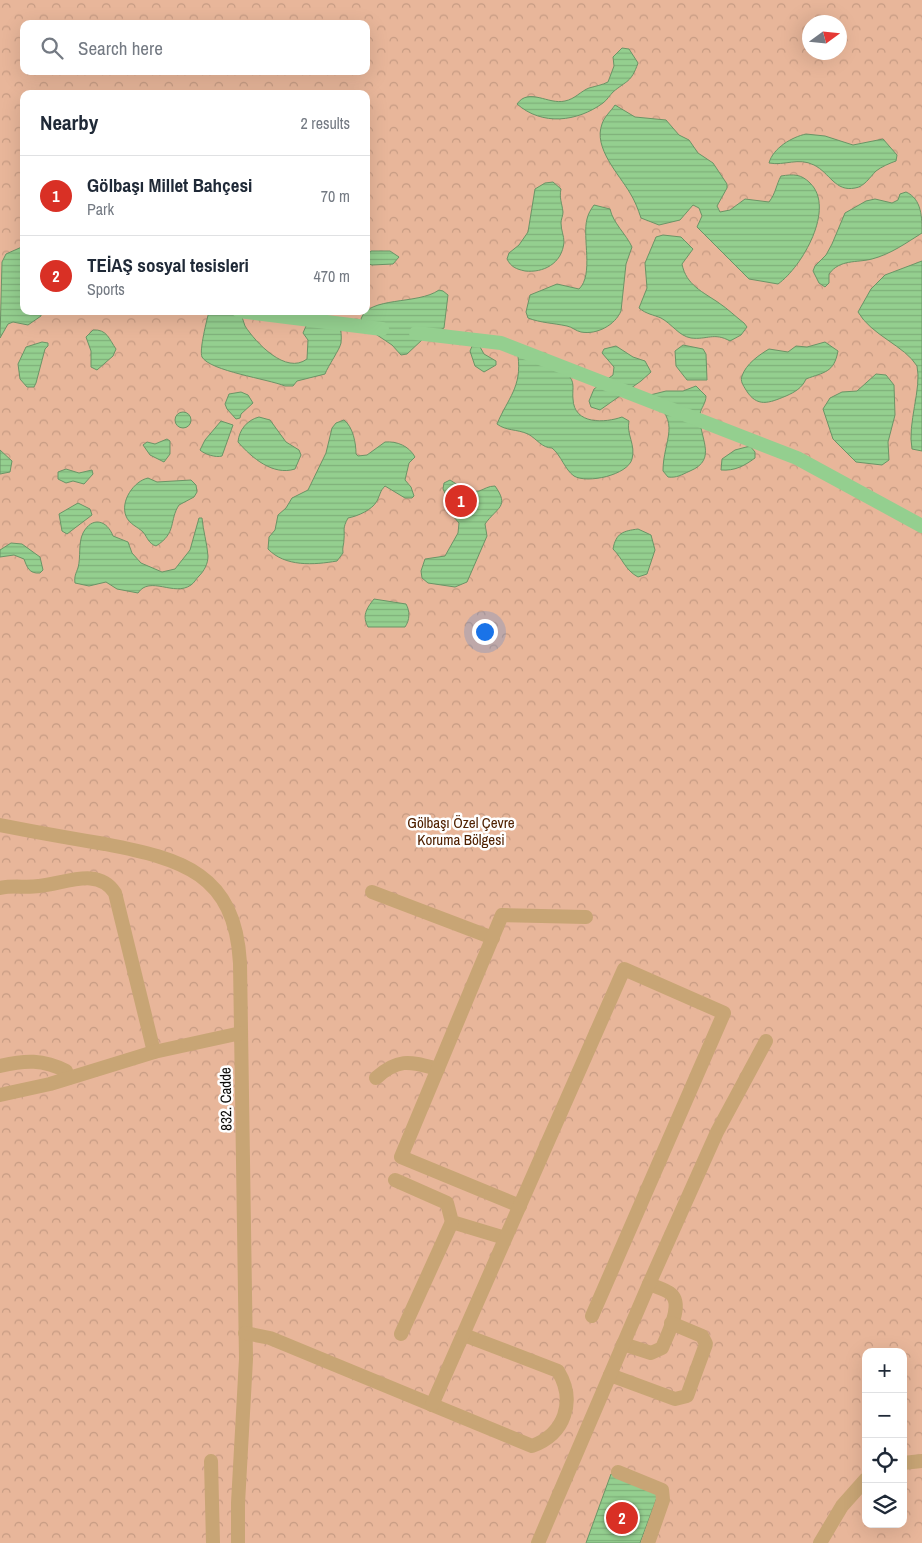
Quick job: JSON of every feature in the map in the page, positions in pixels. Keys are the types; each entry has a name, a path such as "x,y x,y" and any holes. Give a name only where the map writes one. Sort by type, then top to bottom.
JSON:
{"street":[{"name":"832. Cadde","path":"0,825 148,852 193,869 222,898 236,929 240,963 246,1333 238,1503 238,1543"},
{"path":"0,888 38,887 86,878 99,879 109,885 115,893 154,1052"},
{"path":"372,892 492,938"},
{"path":"520,1206 401,1157 502,915 586,917"},
{"path":"432,1405 624,969 724,1014 592,1316"},
{"path":"0,1096 154,1052 241,1033"},
{"path":"538,1543 649,1284 717,1132 766,1041"},
{"path":"0,1066 39,1061 66,1071 68,1078"},
{"path":"376,1078 387,1068 399,1063 410,1062 438,1069"},
{"path":"395,1180 447,1203 452,1222 401,1334"},
{"path":"452,1222 506,1238"},
{"path":"623,1344 651,1353 658,1352 662,1348 676,1307 674,1297 670,1293 649,1284"},
{"path":"610,1375 675,1399 687,1396 706,1344 702,1336 671,1324"},
{"path":"246,1333 270,1338 532,1446 547,1439 563,1420 567,1395 558,1371 464,1335"},
{"path":"211,1461 213,1543"},
{"path":"907,1463 922,1461"},
{"path":"618,1472 662,1490 663,1500 648,1543"},
{"path":"820,1543 842,1506 863,1483"}],"green space":[{"name":"Gölbaşı Özel Çevre Koruma Bölgesi","path":"0,0 922,0 922,1543 0,1543"}],"shaded area":[{"path":"622,48 629,49 638,63 633,74 603,103 593,109 582,114 560,119 537,116 517,104 527,97 559,102 565,101 572,99 589,88 608,82 614,66 613,57"},
{"path":"615,105 635,117 666,120 679,135 689,140 698,153 713,163 727,184 727,188 717,206 720,212 730,210 745,199 769,202 781,176 797,175 810,183 817,194 819,207 818,221 806,251 787,276 778,284 749,279 697,227 702,216 699,208 693,205 680,220 659,225 641,218 633,199 608,160 601,142 602,124"},
{"path":"806,134 825,136 853,145 883,139 897,155 896,161 876,171 861,186 855,188 837,185 820,168 808,163 769,163 774,153 784,144"},
{"path":"553,182 561,189 560,198 563,212 561,226 564,242 560,256 545,269 525,271 516,268 507,259 509,253 519,245 528,232 535,189 545,183"},
{"path":"906,192 918,204 922,233 879,257 849,262 838,266 829,274 829,283 825,287 819,283 813,271 815,266 826,255 845,213 866,201 875,199 892,203 898,200 900,194"},
{"path":"594,205 610,209 614,219 632,247 626,264 621,311 610,325 587,333 567,326 528,318 526,312 530,295 557,284 579,289 583,283 587,265 586,227 588,215"},
{"path":"663,235 681,237 693,249 682,264 687,277 691,283 744,323 747,327 741,335 730,341 719,337 687,337 665,320 639,308 647,288 645,263 656,237"},
{"path":"20,248 20,315 41,316 28,325 13,322 8,324 0,338 2,262 6,254"},
{"path":"390,251 399,257 393,264 372,265 370,264 370,252"},
{"path":"922,261 922,451 912,449 911,439 918,385 917,366 905,352 871,327 858,312 871,289 885,275"},
{"path":"439,290 448,295 444,328 423,339 407,354 401,355 392,345 368,329 361,319 364,315 370,315 370,309 373,307 430,295"},
{"path":"208,315 241,315 245,326 256,341 272,355 290,363 299,363 307,359 308,340 303,333 306,326 326,318 332,319 339,326 341,333 341,343 325,374 297,381 293,386 285,386 227,370 207,362 201,353"},
{"path":"93,330 105,333 116,349 113,356 97,370 91,367 91,351 86,337"},
{"path":"42,342 48,343 48,346 45,349 36,383 34,387 27,387 20,379 18,364 26,347"},
{"path":"825,342 838,351 834,364 827,371 806,379 792,393 774,401 759,402 750,396 743,385 741,378 746,368 769,349 788,352 796,346 807,347"},
{"path":"473,344 479,345 484,354 496,361 496,365 484,372 475,366 470,351"},
{"path":"683,345 703,349 706,354 707,380 687,380 676,366 675,351"},
{"path":"616,346 633,357 645,361 651,372 600,410 591,407 589,401 594,389 613,375 614,367 602,353 604,349"},
{"path":"526,353 542,360 570,377 573,385 575,407 584,418 599,421 622,417 629,421 628,426 633,454 629,465 623,470 606,477 580,478 571,473 552,448 542,445 528,434 504,428 497,424 516,384 519,367 518,356"},
{"path":"876,374 886,375 894,385 895,415 888,442 889,460 882,465 856,462 833,439 823,409 830,398 842,392 857,391"},
{"path":"696,386 706,396 700,414 705,447 704,460 699,466 690,471 677,477 668,477 663,471 669,424 660,408 650,400 650,395 666,391 683,391"},
{"path":"241,392 248,395 253,403 241,414 240,418 236,419 225,404 229,394"},
{"path":"183,412 189,414 191,420 189,426 183,428 177,426 175,420 177,414"},
{"path":"259,417 270,420 286,442 299,450 301,455 295,469 287,471 271,468 256,459 238,442 244,426 251,420"},
{"path":"344,420 352,431 358,456 367,455 385,442 398,443 409,450 415,457 409,463 405,480 411,487 414,496 412,498 405,498 385,486 372,507 348,518 344,527 343,553 337,561 310,564 283,559 268,549 269,537 275,530 278,515 286,508 292,498 308,490 326,453 332,428 336,423"},
{"path":"221,421 233,425 222,456 204,453 200,450 205,440"},
{"path":"167,439 170,441 170,454 164,462 150,455 143,445 147,442 155,444"},
{"path":"750,446 755,452 755,458 731,470 721,470 722,459 735,450"},
{"path":"0,450 12,461 10,472 0,474"},
{"path":"66,469 79,473 92,470 93,474 84,484 73,481 66,483 58,479 58,472"},
{"path":"148,478 157,482 191,480 196,485 197,492 194,497 179,505 170,531 163,541 156,546 129,521 125,510 127,498 133,487"},
{"path":"450,480 471,491 479,491 495,486 502,503 485,524 487,536 467,582 455,587 428,583 422,578 421,571 425,559 445,556 458,533 459,523 446,507 446,495 443,489 444,483"},
{"path":"78,503 90,509 92,515 67,534 62,531 59,514"},
{"path":"199,518 202,518 208,559 204,570 191,585 177,589 149,586 143,588 138,593 117,589 106,582 89,586 75,583 79,564 81,537 91,524 99,522 107,526 113,536 128,542 132,553 141,563 162,572 175,569 190,550"},
{"path":"638,529 651,535 655,550 647,574 638,577 627,568 613,549 618,536"},
{"path":"11,543 22,544 40,557 43,570 40,573 31,571 24,559 14,555 0,557 0,550"},
{"path":"374,599 406,604 409,616 405,627 368,627 365,619 366,613"},
{"path":"611,1474 659,1492 640,1543 586,1543"}],"waterway":[{"path":"271,315 382,329"},
{"path":"416,333 501,343 797,458 922,526"}],"place":[{"name":"Gölbaşı Millet Bahçesi","path":"461,501"},
{"name":"TEİAŞ sosyal tesisleri","path":"622,1518"}]}
